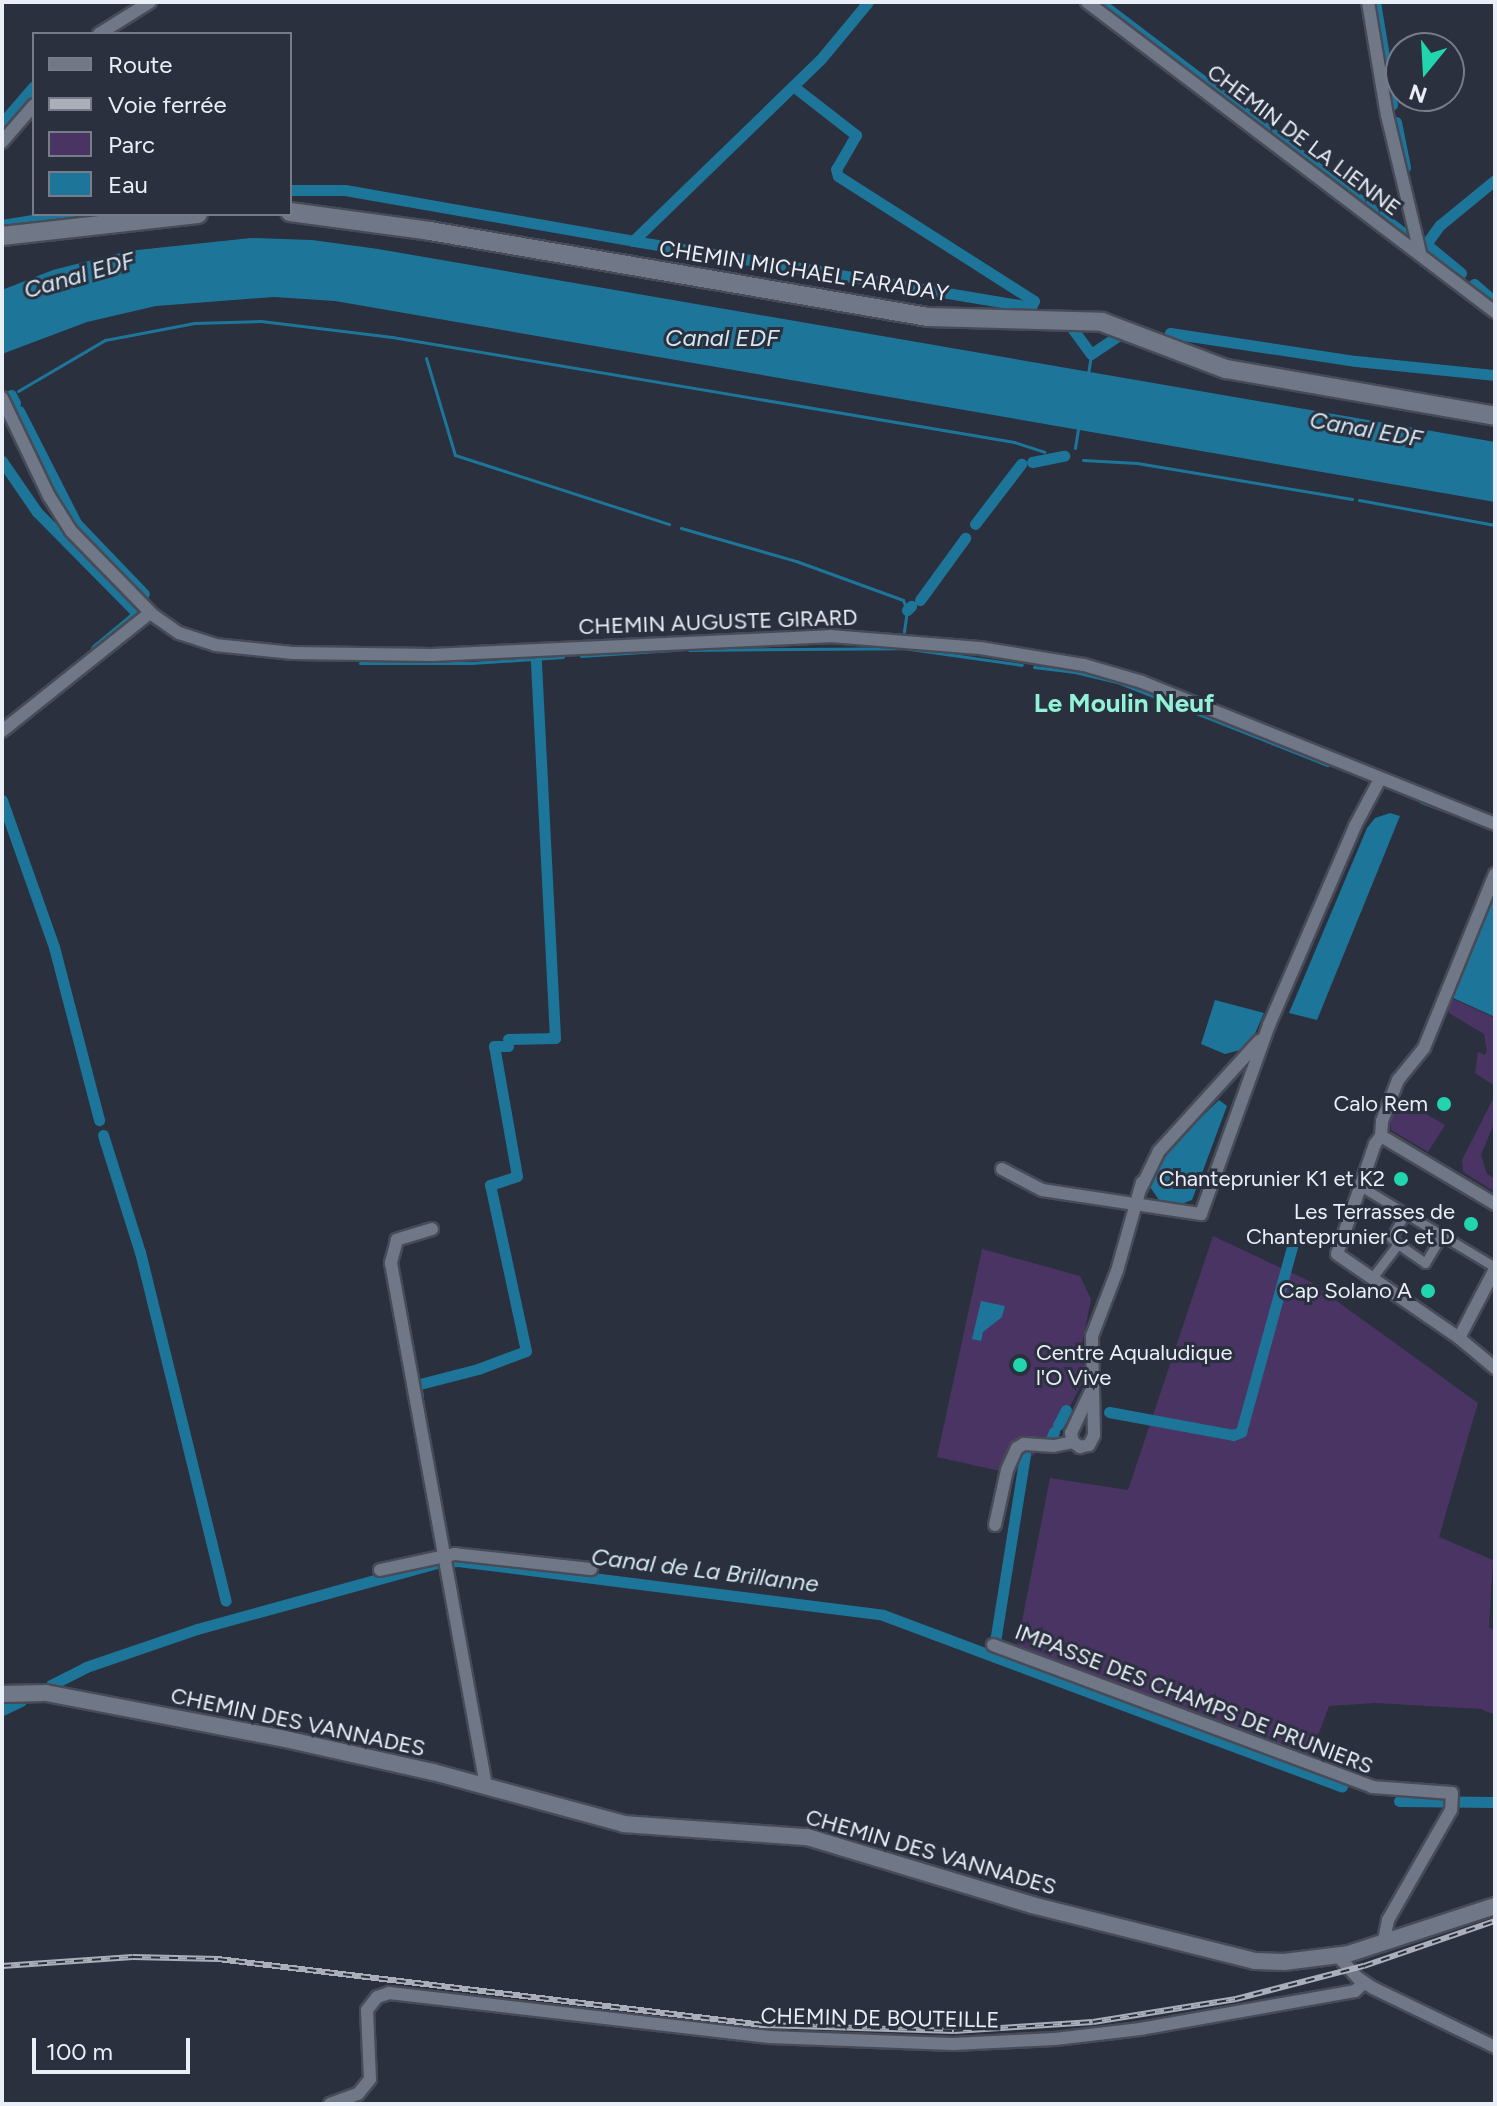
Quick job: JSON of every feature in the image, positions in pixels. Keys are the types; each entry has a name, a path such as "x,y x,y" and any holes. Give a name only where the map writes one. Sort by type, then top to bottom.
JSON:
{"main road":[{"name":"CHEMIN MICHAEL FARADAY","path":"292,212 416,228 928,317 1102,322 1226,369 1495,416"},
{"path":"2,236 180,216"}],"street":[{"path":"102,32 150,2"},
{"name":"CHEMIN DE LA LIENNE","path":"1087,2 1420,252 1495,312"},
{"path":"1368,2 1387,115 1420,252"},
{"path":"2,142 32,107"},
{"name":"CHEMIN AUGUSTE GIRARD","path":"3,404 49,496 71,531 150,613 179,633 215,645 293,653 432,655 830,636 980,648 1084,665 1142,682 1495,824"},
{"path":"2,431 17,428"},
{"path":"2,731 150,613"},
{"path":"1002,1169 1033,1187 1136,1206 1201,1214 1269,1025 1355,826 1380,779"},
{"path":"1495,874 1424,1048 1398,1080 1382,1121 1381,1136 1336,1252 1459,1338 1495,1368"},
{"path":"995,1525 1007,1470 1017,1448 1024,1444 1054,1446 1073,1442 1085,1447 1093,1440 1090,1393 1092,1336 1142,1182 1159,1151 1216,1091 1269,1025"},
{"path":"1216,1091 1225,1089 1236,1095 1239,1109"},
{"path":"1381,1136 1495,1204"},
{"path":"1142,1182 1143,1198 1159,1209"},
{"path":"1360,1186 1495,1268 1459,1338"},
{"path":"1395,1241 1391,1238 1406,1212"},
{"path":"432,1229 399,1238 391,1257 442,1555 486,1786"},
{"path":"1372,1278 1398,1244 1425,1263 1442,1235"},
{"path":"1073,1442 1072,1430 1090,1393"},
{"path":"380,1570 442,1555 474,1554 591,1569"},
{"name":"IMPASSE DES CHAMPS DE PRUNIERS","path":"993,1645 1367,1786 1391,1790 1447,1791 1453,1802 1388,1920 1383,1945"},
{"name":"CHEMIN DES VANNADES","path":"2,1694 60,1696 285,1739 486,1786 624,1824 755,1830 832,1842 1046,1909 1255,1961 1338,1956 1383,1945 1495,1906"},
{"path":"1338,1956 1364,1983 1495,2047"},
{"name":"CHEMIN DE BOUTEILLE","path":"330,2104 358,2094 370,2079 367,2010 372,2002 383,1995 399,1992 826,2042 991,2043 1055,2039 1177,2024 1355,1991 1364,1983"}],"green space":[{"path":"1451,998 1495,1018 1495,1086 1475,1073 1478,1052 1485,1055 1487,1051 1484,1034 1449,1013 1446,1008"},
{"path":"1495,1095 1495,1121 1481,1155 1487,1174 1495,1179 1495,1192 1463,1172 1462,1160"},
{"path":"1399,1098 1445,1125 1428,1152 1391,1130 1390,1120"},
{"path":"1213,1236 1309,1281 1478,1403 1439,1537 1493,1560 1489,1627 1495,1631 1495,1715 1481,1709 1376,1703 1329,1706 1309,1760 1017,1647 1050,1478 1128,1490"},
{"name":"Centre Aqualudique l'O Vive","path":"982,1249 1080,1276 1091,1299 1080,1355 1087,1374 1051,1442 1009,1473 937,1457"}],"water":[{"name":"Canal EDF","path":"251,238 312,240 378,249 1495,442 1495,502 335,301 274,297 156,306 87,322 2,354 2,290 53,270 128,251"},
{"path":"1390,813 1400,816 1317,1020 1289,1013 1367,828 1375,818"},
{"path":"1495,889 1495,1017 1451,997"},
{"path":"1215,1000 1264,1013 1253,1038 1240,1050 1225,1054 1201,1044"},
{"path":"1219,1100 1227,1106 1192,1200 1181,1204 1159,1200 1150,1187 1155,1168 1167,1151"},
{"path":"981,1301 1005,1306 1002,1317 983,1332 981,1341 972,1339"}],"waterway":[{"path":"831,273 633,241 820,60 868,2"},
{"path":"1099,2 1412,240"},
{"path":"1375,2 1385,63"},
{"path":"793,86 856,135 836,169 838,176 1034,301 1031,307 840,275"},
{"path":"2,123 32,88"},
{"path":"1396,122 1405,167"},
{"path":"1461,273 1426,244 1440,225 1495,180"},
{"path":"292,190 345,190 633,241"},
{"path":"2,225 57,216"},
{"path":"1474,284 1495,302"},
{"path":"18,391 105,340 194,323 261,321 392,337 1014,442 1044,452"},
{"path":"1072,328 1091,354 1118,336"},
{"path":"1170,333 1356,361 1495,375"},
{"path":"1088,374 1091,354"},
{"path":"426,358 455,455 669,524"},
{"path":"11,395 15,403"},
{"path":"19,411 76,523 144,594"},
{"path":"1075,448 1078,428"},
{"path":"1032,462 1064,456"},
{"path":"1083,460 1137,463 1352,499"},
{"path":"2,461 37,512 138,614 96,649"},
{"path":"975,524 1021,464"},
{"path":"1359,500 1495,525"},
{"path":"681,528 796,561 903,600 907,610 904,632"},
{"path":"920,600 965,538"},
{"path":"907,610 911,606"},
{"path":"689,650 903,648 1022,665"},
{"path":"581,656 674,650"},
{"path":"360,663 471,663 563,657"},
{"path":"508,1039 555,1038 536,659"},
{"path":"1034,667 1075,672 1120,683 1327,765"},
{"path":"2,800 54,947 99,1120"},
{"path":"1421,802 1465,818"},
{"path":"418,1396 416,1385 478,1369 526,1351 490,1185 517,1176 494,1046 508,1046"},
{"path":"103,1135 140,1252 226,1601"},
{"name":"Canal de La Brillanne","path":"1109,1412 1233,1435 1241,1432 1292,1247"},
{"name":"Canal de La Brillanne","path":"1058,1425 1066,1410"},
{"name":"Canal de La Brillanne","path":"1051,1439 1054,1432"},
{"name":"Canal de La Brillanne","path":"995,1642 1025,1454"},
{"name":"Canal de La Brillanne","path":"51,1685 86,1667 197,1629 436,1563 458,1561 883,1615 1342,1787"},
{"name":"Canal de La Brillanne","path":"2,1710 21,1701"},
{"name":"Canal de La Brillanne","path":"1399,1801 1495,1802"}],"railway":[{"path":"2,1966 133,1957 218,1959 763,2025 954,2031 1093,2022 1236,1999 1364,1966 1495,1921"}],"place":[{"name":"Calo Rem","path":"1444,1104"},
{"name":"Chanteprunier K1 et K2","path":"1401,1179"},
{"name":"Les Terrasses de Chanteprunier C et D","path":"1471,1224"},
{"name":"Cap Solano A","path":"1428,1291"},
{"name":"Centre Aqualudique l'O Vive","path":"1020,1365"}],"district":[{"name":"Le Moulin Neuf","path":"1124,704"}]}
